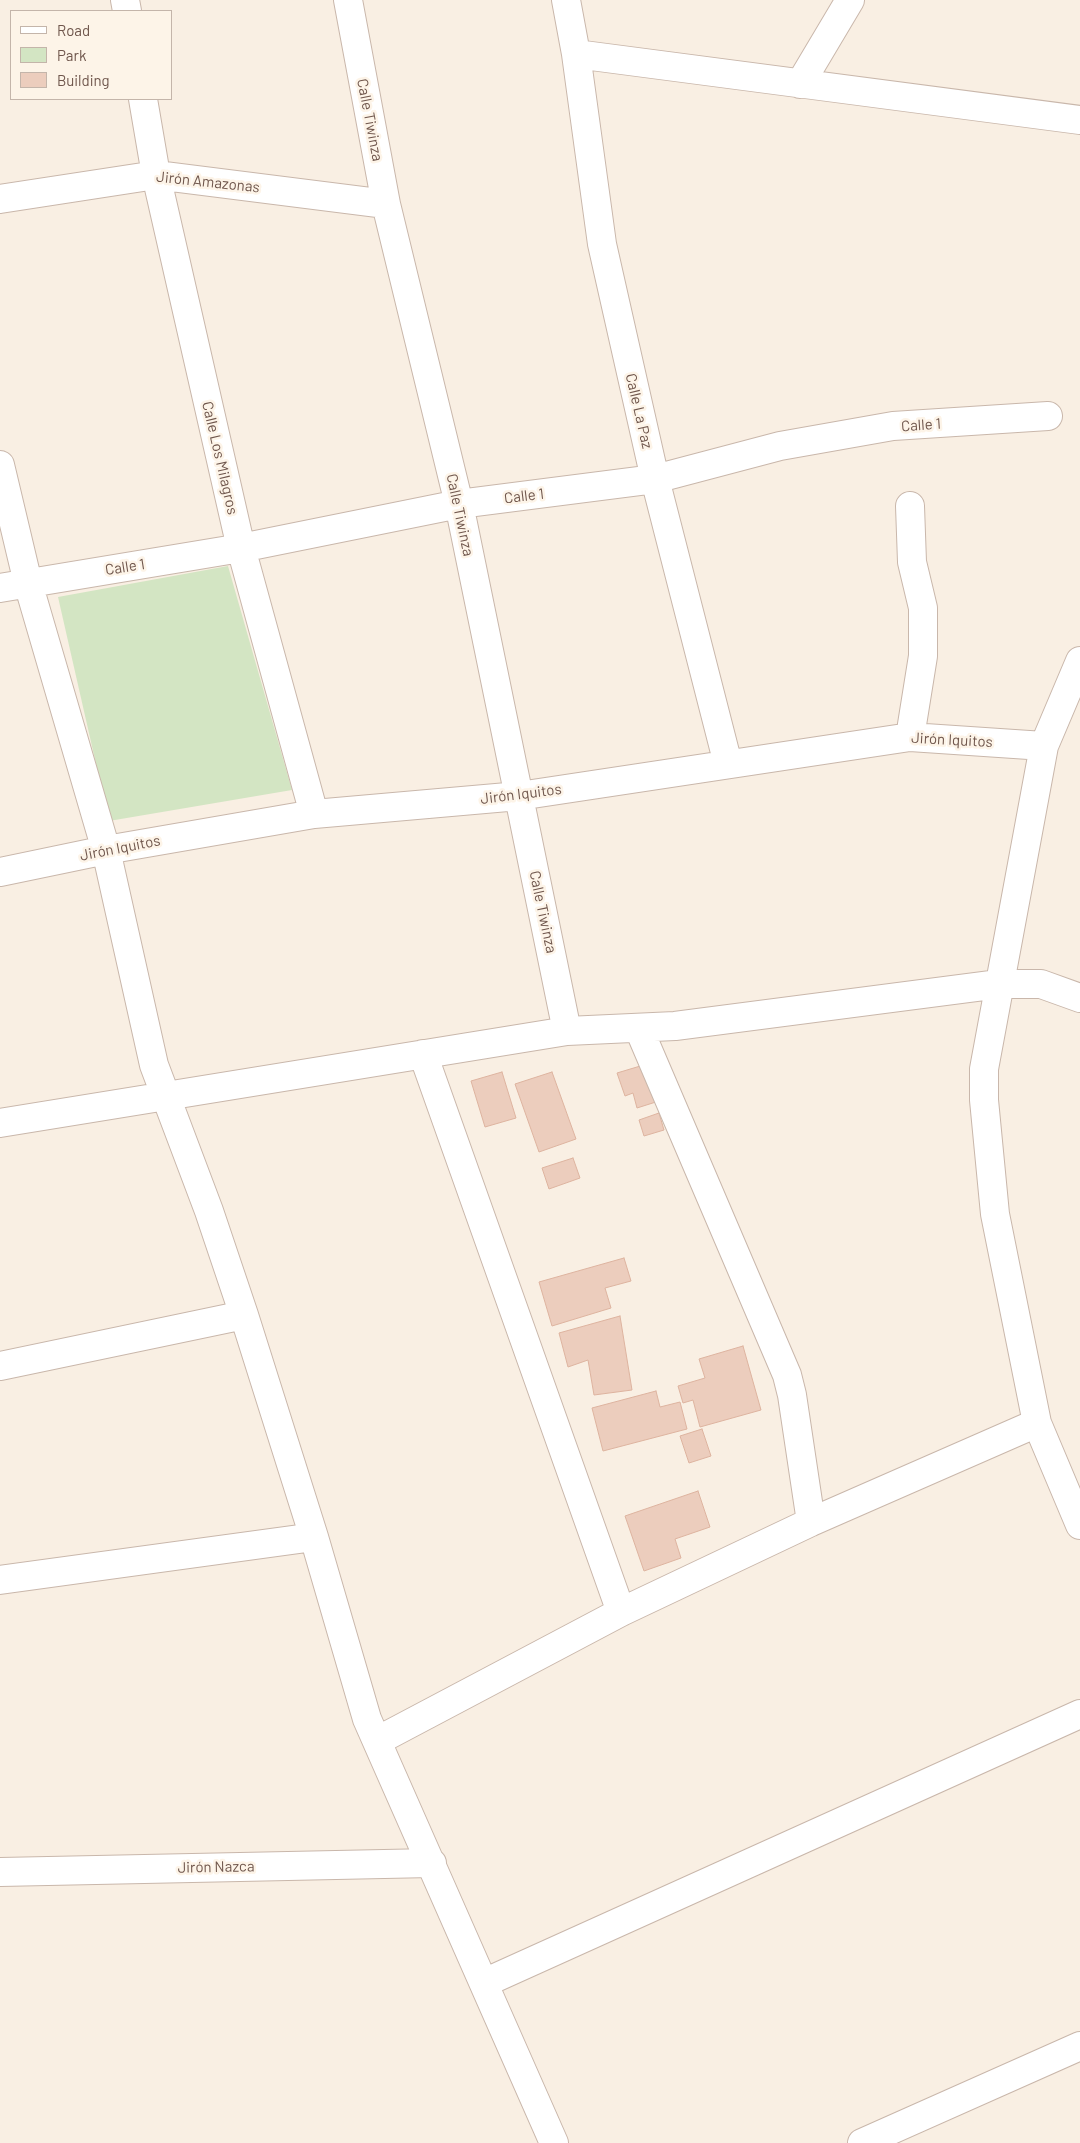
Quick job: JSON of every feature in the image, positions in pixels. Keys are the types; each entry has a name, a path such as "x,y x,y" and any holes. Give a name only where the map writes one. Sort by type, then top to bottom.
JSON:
{"street":[{"name":"Calle Tiwinza","path":"348,0 386,204 459,504 567,1031"},
{"name":"Calle La Paz","path":"566,0 576,54 602,244 654,479 728,764"},
{"path":"800,84 850,0"},
{"path":"576,54 1080,120"},
{"name":"Calle Los Milagros","path":"143,100 156,175 240,548 314,814"},
{"name":"Jirón Amazonas","path":"0,199 156,175 386,204"},
{"name":"Calle 1","path":"0,588 240,548 459,504 654,479 780,446 893,426 1048,416"},
{"path":"0,465 28,583 106,850 154,1066 209,1210 244,1315 314,1537 367,1719 554,2143"},
{"path":"910,506 912,562 924,608 924,656 910,737"},
{"path":"1080,661 1044,746 984,1069 984,1100 995,1214 1037,1423 1080,1525"},
{"name":"Jirón Iquitos","path":"0,872 106,850 314,814 519,796 910,737 1044,746"},
{"path":"0,1124 567,1031 675,1026 999,984 1040,984 1080,998"},
{"path":"639,1029 788,1375 811,1522"},
{"path":"424,1054 621,1612"},
{"path":"0,1366 244,1315"},
{"path":"377,1741 621,1612 811,1522 1037,1423"},
{"path":"0,1580 314,1537"},
{"path":"484,1983 1080,1714"},
{"name":"Jirón Nazca","path":"0,1872 432,1863"},
{"path":"862,2143 1080,2046"}],"green space":[{"path":"228,566 292,790 109,821 58,597"}],"building":[{"path":"647,1064 659,1101 637,1108 633,1093 625,1096 617,1073"},
{"path":"502,1072 516,1118 485,1127 471,1081"},
{"path":"552,1072 576,1139 539,1152 515,1084"},
{"path":"659,1113 664,1130 644,1136 639,1120"},
{"path":"573,1158 580,1178 549,1189 542,1168"},
{"path":"624,1258 631,1281 605,1288 611,1308 552,1326 539,1282"},
{"path":"620,1316 632,1390 594,1395 588,1360 568,1367 559,1333"},
{"path":"743,1346 761,1410 700,1427 693,1400 683,1403 678,1386 705,1378 699,1359"},
{"path":"656,1391 660,1407 680,1402 687,1429 603,1451 592,1408"},
{"path":"702,1429 711,1456 689,1463 680,1436"},
{"path":"698,1491 710,1527 675,1539 681,1558 644,1571 625,1516"}]}
